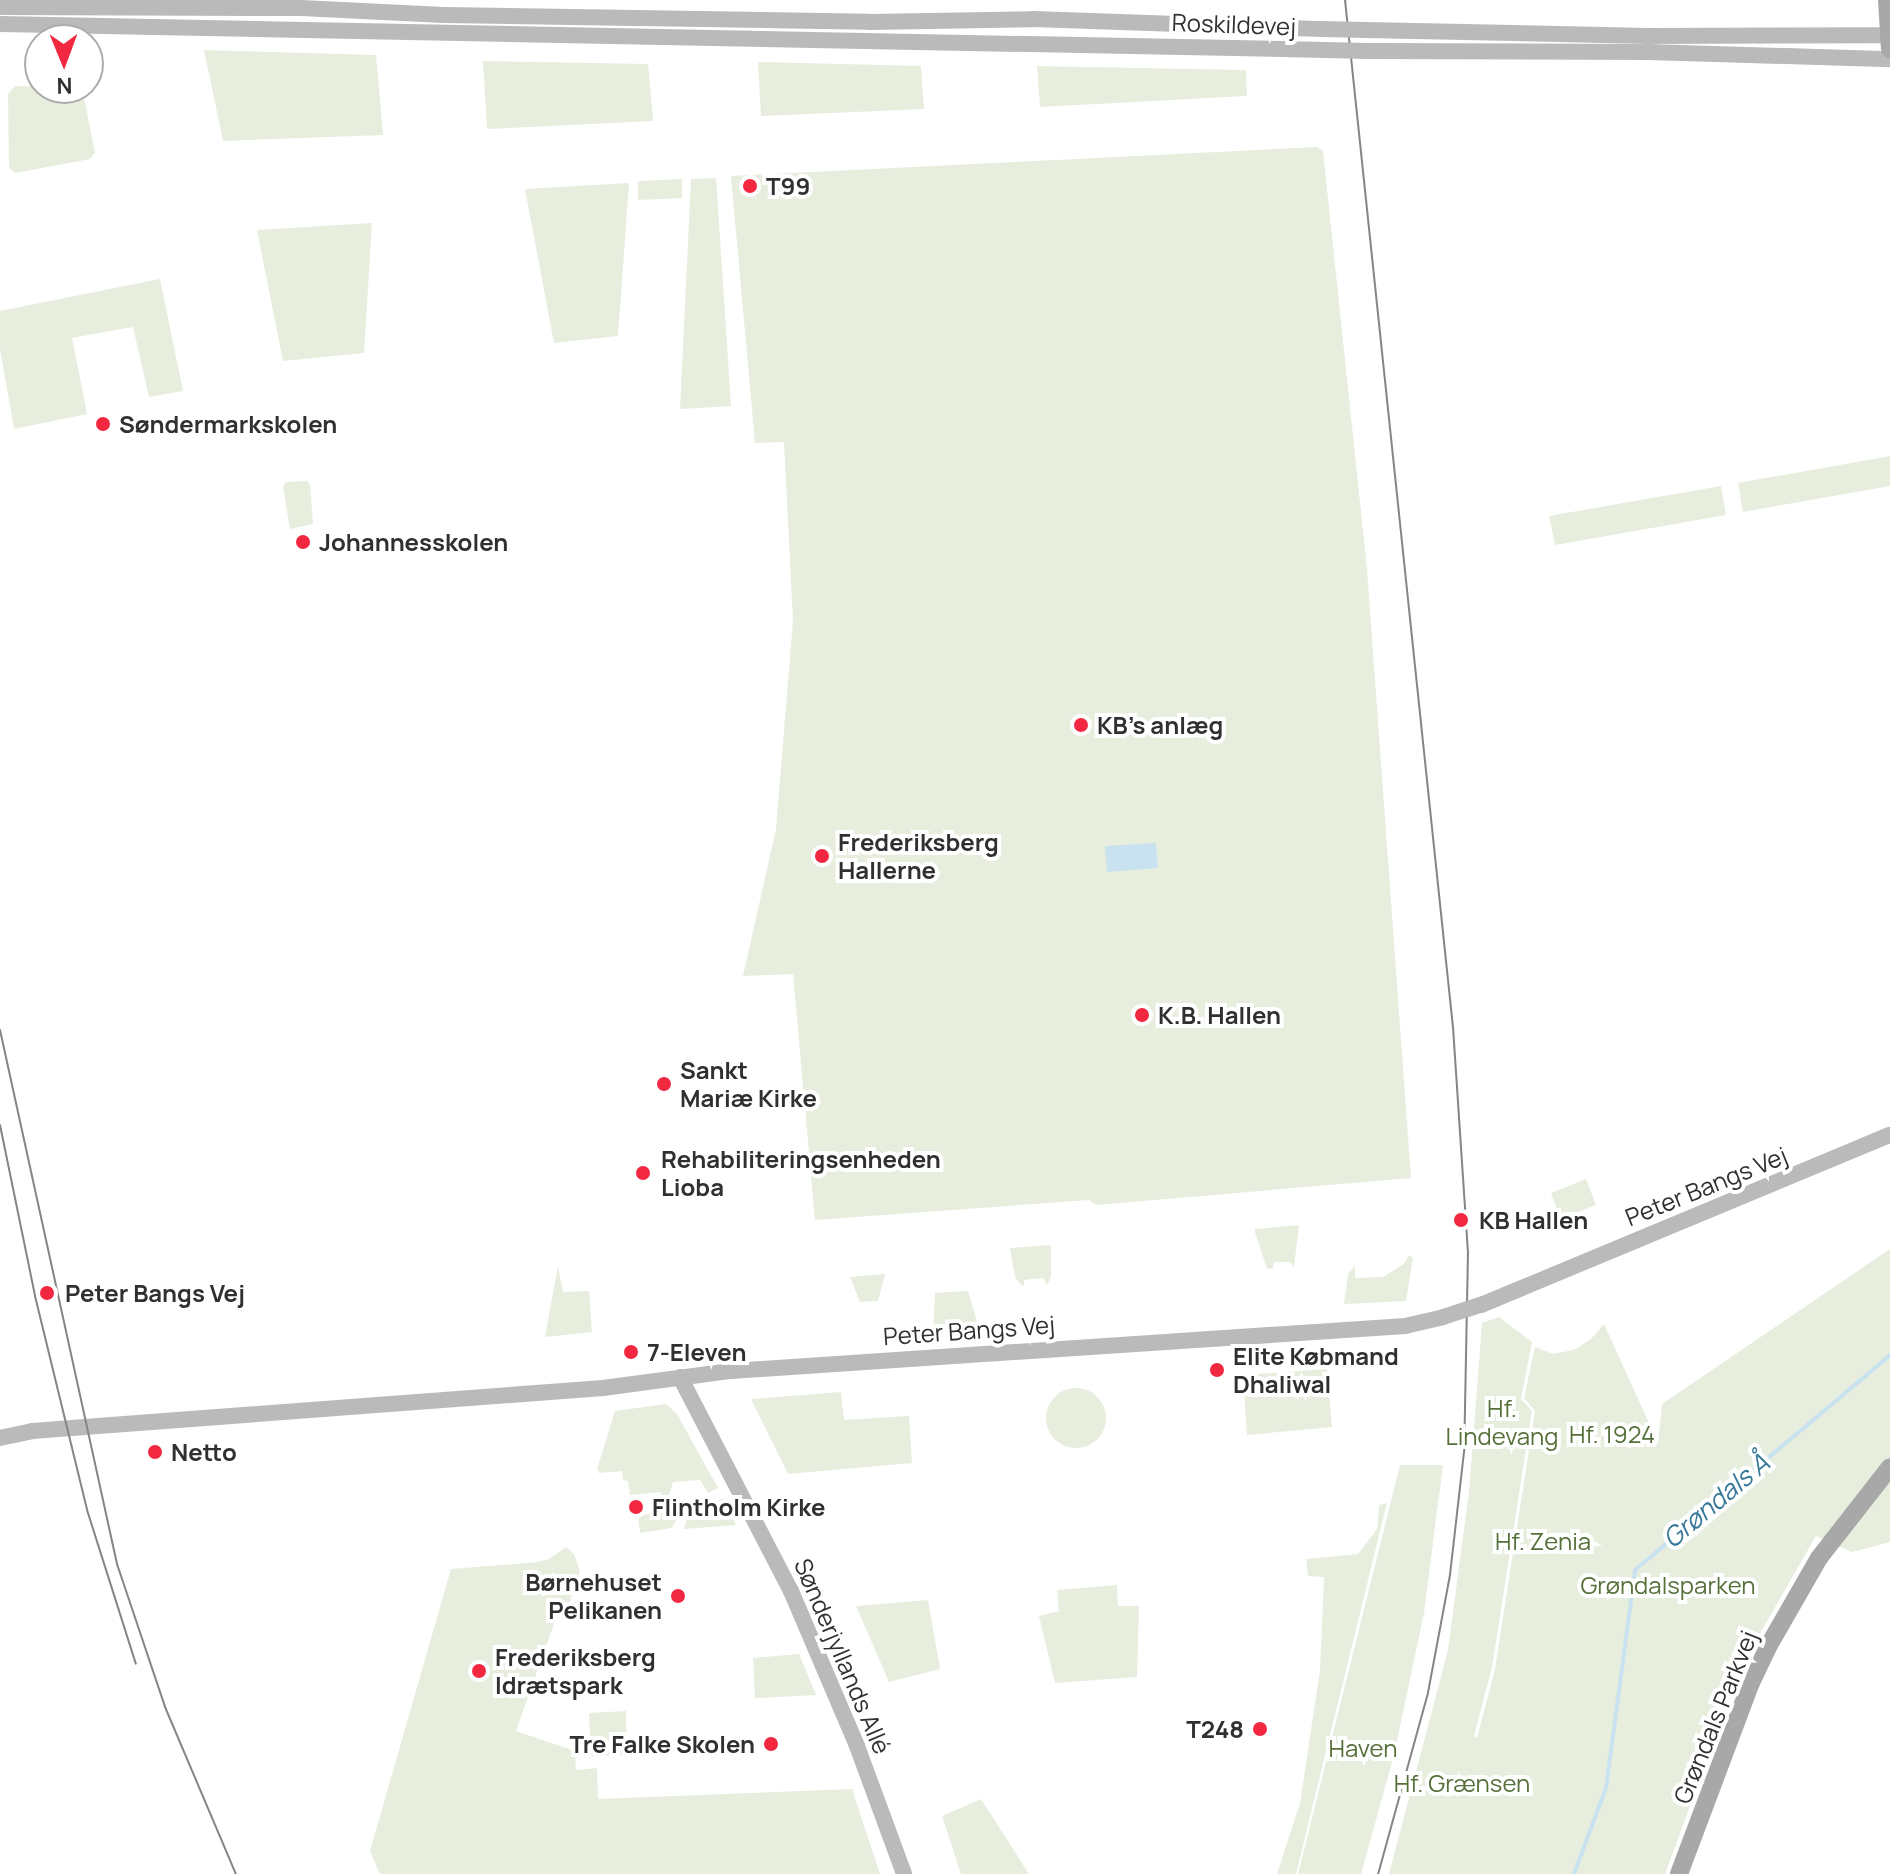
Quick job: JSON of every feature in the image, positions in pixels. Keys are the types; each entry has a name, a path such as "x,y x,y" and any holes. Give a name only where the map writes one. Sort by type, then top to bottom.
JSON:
{"main road":[{"path":"1887,0 1890,49"},
{"name":"Grøndals Parkvej","path":"1679,1874 1750,1685 1769,1645 1819,1558 1890,1467"}],"street":[{"name":"Roskildevej","path":"0,7 301,8 444,15 869,22 1033,19 1649,36 1890,35"},
{"name":"Roskildevej","path":"0,24 1367,51 1648,52 1890,59"},
{"name":"Peter Bangs Vej","path":"0,1438 8,1431 416,1404 680,1377 1114,1343 1405,1326 1481,1305 1890,1135"},
{"name":"Sønderjyllands Allé","path":"680,1377 791,1591 857,1746 904,1874"}],"green space":[{"path":"204,50 376,55 383,135 223,141"},
{"path":"483,61 648,64 653,121 487,129"},
{"path":"758,62 921,66 924,109 761,116"},
{"path":"1037,66 1246,70 1247,96 1040,107"},
{"path":"15,86 24,86 24,104 85,104 95,153 90,159 15,173 9,167 8,94"},
{"name":"KB's anlæg","path":"1317,147 1323,151 1367,569 1411,1178 1096,1205 1089,1200 815,1220 793,974 743,976 776,829 793,620 784,442 755,443 731,176"},
{"path":"716,178 731,406 680,409 691,179"},
{"path":"682,179 682,198 638,200 638,181"},
{"path":"629,183 618,336 554,343 525,189"},
{"path":"372,223 364,353 283,361 257,230"},
{"path":"160,279 183,391 149,397 133,327 72,338 87,414 14,429 0,349 0,311"},
{"path":"1890,456 1890,486 1743,512 1738,483"},
{"path":"307,481 310,485 313,524 290,529 283,486 286,482"},
{"path":"1721,486 1726,515 1555,545 1549,516"},
{"path":"1586,1179 1596,1205 1561,1219 1551,1193"},
{"path":"1299,1225 1294,1267 1290,1262 1274,1262 1273,1268 1267,1269 1254,1229"},
{"path":"1051,1245 1051,1277 1047,1285 1043,1278 1024,1280 1024,1286 1021,1285 1015,1277 1010,1248"},
{"name":"Grøndalsparken","path":"1890,1249 1890,1542 1852,1552 1816,1536 1743,1663 1665,1874 1389,1874 1448,1650 1469,1492 1482,1323 1499,1317 1532,1342 1521,1399 1532,1411 1492,1667 1474,1736 1477,1738 1495,1669 1535,1411 1524,1398 1535,1347 1553,1354 1574,1350 1591,1339 1604,1324 1658,1443 1662,1404"},
{"path":"1409,1255 1413,1258 1406,1301 1344,1304 1348,1274 1355,1266 1355,1278 1383,1277 1404,1264"},
{"path":"558,1266 563,1292 589,1291 592,1332 545,1337"},
{"path":"885,1274 878,1301 860,1302 850,1277"},
{"path":"968,1291 979,1328 933,1332 935,1293"},
{"path":"1327,1369 1332,1427 1247,1435 1243,1375"},
{"path":"1076,1388 1098,1396 1106,1418 1098,1440 1076,1448 1054,1440 1046,1418 1054,1396"},
{"path":"841,1392 844,1420 909,1416 912,1463 788,1474 751,1399"},
{"path":"666,1404 677,1414 718,1488 708,1493 700,1480 673,1482 668,1498 662,1498 661,1492 630,1495 628,1481 623,1480 622,1471 599,1473 597,1469 615,1411"},
{"name":"Haven","path":"1400,1465 1443,1465 1424,1613 1394,1755 1361,1874 1298,1874"},
{"path":"723,1498 736,1525 684,1529 687,1519 706,1518 717,1512 713,1503"},
{"path":"1387,1503 1296,1874 1277,1874 1300,1803 1320,1670 1324,1577 1308,1576 1306,1559 1358,1554 1377,1529 1379,1505"},
{"path":"669,1506 676,1520 672,1528 640,1533 638,1515 662,1513 662,1507"},
{"name":"Frederiksberg Idrætspark","path":"566,1547 574,1554 580,1571 567,1610 560,1607 516,1731 575,1751 576,1770 597,1768 598,1799 852,1789 880,1874 380,1874 370,1851 451,1569 538,1562 549,1559"},
{"path":"1117,1585 1118,1606 1139,1606 1137,1677 1055,1683 1039,1616 1059,1611 1057,1590"},
{"path":"928,1600 940,1669 889,1682 856,1606"},
{"path":"799,1654 816,1695 755,1698 753,1658"},
{"path":"626,1711 627,1755 591,1756 589,1713"},
{"path":"981,1799 1029,1874 961,1874 942,1816"}],"water":[{"path":"1156,843 1158,868 1107,872 1105,846"}],"waterway":[{"name":"Grøndals Å","path":"1574,1874 1606,1788 1635,1570 1890,1355"}],"tram line":[{"path":"1345,0 1453,1027 1468,1252 1464,1452 1450,1575 1428,1693 1378,1874"},
{"path":"0,1030 117,1564 165,1707 236,1874"},
{"path":"0,1125 35,1296 88,1513 136,1664"}],"place":[{"name":"T99","path":"750,186"},
{"name":"Søndermarkskolen","path":"103,424"},
{"name":"Johannesskolen","path":"303,542"},
{"name":"KB's anlæg","path":"1081,725"},
{"name":"Frederiksberg Hallerne","path":"822,856"},
{"name":"K.B. Hallen","path":"1142,1015"},
{"name":"Sankt Mariæ Kirke","path":"664,1084"},
{"name":"Rehabiliteringsenheden Lioba","path":"643,1173"},
{"name":"KB Hallen","path":"1461,1220"},
{"name":"Peter Bangs Vej","path":"47,1293"},
{"name":"7-Eleven","path":"631,1352"},
{"name":"Elite Købmand Dhaliwal","path":"1217,1370"},
{"name":"Netto","path":"155,1452"},
{"name":"Flintholm Kirke","path":"636,1507"},
{"name":"Børnehuset Pelikanen","path":"678,1596"},
{"name":"Frederiksberg Idrætspark","path":"479,1671"},
{"name":"T248","path":"1260,1729"},
{"name":"Tre Falke Skolen","path":"771,1744"}],"park label":[{"name":"Hf. Lindevang","path":"1502,1422"},
{"name":"Hf. 1924","path":"1612,1434"},
{"name":"Hf. Zenia","path":"1543,1541"},
{"name":"Hf. Grænsen","path":"1462,1783"}]}
